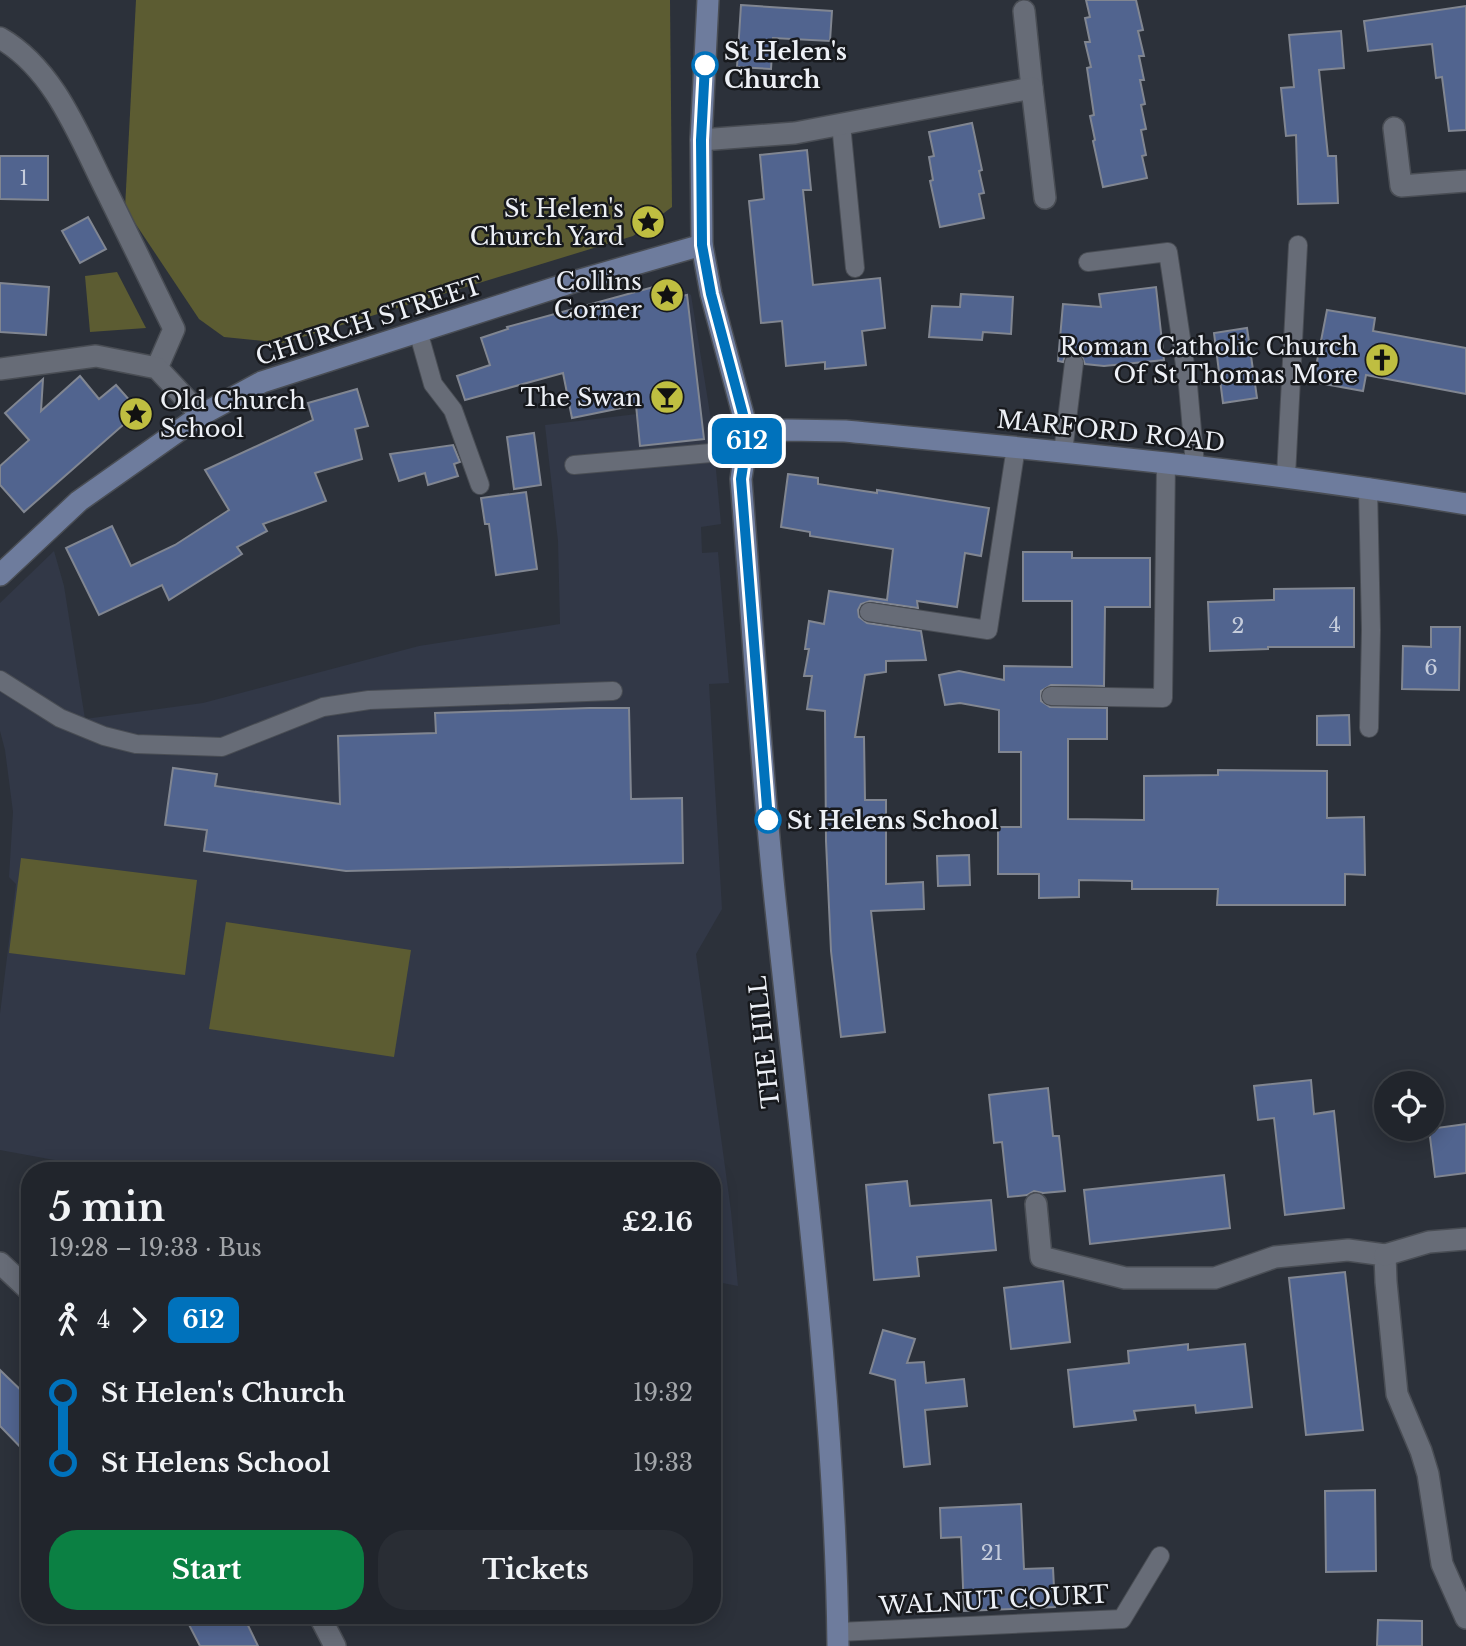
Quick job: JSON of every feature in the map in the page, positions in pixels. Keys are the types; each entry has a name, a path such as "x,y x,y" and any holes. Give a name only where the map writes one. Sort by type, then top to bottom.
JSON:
{"main road":[{"path":"708,0 701,140 702,245 711,294 747,442"},
{"name":"CHURCH STREET","path":"0,575 79,501 201,415 262,382 573,282 702,245"},
{"name":"MARFORD ROAD","path":"747,442 787,429 845,431 1286,475 1466,504"},
{"name":"THE HILL","path":"747,442 741,479 772,875 810,1229 834,1494 838,1639"}],"street":[{"path":"1024,11 1045,198"},
{"path":"0,38 18,48 42,73 67,112 174,329 157,368"},
{"path":"701,140 794,133 1032,88"},
{"path":"1394,128 1401,186 1466,181"},
{"path":"0,369 96,356 157,368 201,415"},
{"path":"1036,1205 1041,1257 1125,1278 1215,1278 1275,1257 1348,1250 1385,1255 1429,1242 1459,1240"},
{"path":"1385,1255 1397,1394 1428,1474 1441,1564 1466,1618"},
{"path":"0,1263 21,1283"},
{"path":"324,1624 335,1646"}],"lane":[{"path":"841,124 855,268"},
{"path":"1286,475 1298,245"},
{"path":"1088,262 1168,252 1188,385 1195,465"},
{"path":"418,331 433,384 453,410 480,485"},
{"path":"1063,452 1074,363"},
{"path":"574,465 747,442"},
{"path":"869,612 988,630 1016,447"},
{"path":"1051,696 1163,698 1166,462"},
{"path":"1368,487 1371,630 1369,728"},
{"path":"0,680 60,718 104,736 136,744 222,747 323,707 369,700 613,691"},
{"name":"WALNUT COURT","path":"838,1639 1122,1619 1160,1556"}],"shaded area":[{"path":"136,0 670,0 672,207 633,236 283,343 224,337 199,319 125,208"},
{"path":"117,272 146,328 90,332 85,276"},
{"path":"661,285 682,289 691,295 712,426 721,524 701,527 702,553 718,552 729,683 709,684 722,909 696,954 731,1211 738,1286 721,1283 721,1162 65,1162 0,1150 0,1014 16,884 9,877 13,812 0,731 0,603 54,551 64,586 85,719 203,703 419,646 560,624 558,541 545,425 637,414 633,379 599,363 583,306"},
{"path":"21,858 197,880 185,975 9,953"},
{"path":"226,922 411,950 394,1057 209,1029"}],"building":[{"path":"1086,0 1136,0 1143,30 1138,31 1144,56 1139,56 1145,104 1141,105 1146,129 1141,130 1146,155 1142,156 1147,178 1103,187 1090,116 1094,115 1087,68 1091,67 1085,42 1090,42 1085,18 1090,17"},
{"path":"741,5 832,11 830,41 773,38 771,69 737,67"},
{"path":"1466,6 1466,130 1449,131 1442,77 1436,78 1432,44 1368,51 1364,21"},
{"path":"1341,31 1344,68 1319,70 1328,156 1336,156 1338,203 1298,204 1296,135 1286,136 1281,88 1294,87 1289,35"},
{"path":"972,123 982,170 979,171 984,193 979,194 984,218 940,227 930,181 933,180 929,157 934,156 929,132"},
{"path":"807,150 811,190 803,190 813,285 880,278 885,328 862,331 866,365 825,369 825,362 786,366 782,321 761,323 749,201 764,199 760,155"},
{"path":"0,156 48,156 48,200 0,199"},
{"path":"88,217 106,249 80,263 62,231"},
{"path":"0,283 49,287 46,335 0,332"},
{"path":"661,285 666,299 687,295 704,439 640,446 636,405 572,418 563,373 465,400 457,376 490,365 481,338 508,329 507,327"},
{"path":"1156,287 1164,360 1104,366 1085,364 1081,354 1075,352 1065,356 1063,362 1058,361 1063,304 1101,307 1099,294"},
{"path":"961,294 1013,297 1011,334 983,332 982,340 929,337 932,306 960,307"},
{"name":"Roman Catholic Church Of St Thomas More","path":"1327,310 1375,318 1373,331 1466,348 1466,394 1366,375 1363,391 1313,382"},
{"path":"1247,328 1257,398 1223,403 1214,333"},
{"path":"80,376 99,399 116,385 139,411 24,512 0,485 0,466 29,440 5,413 43,379 41,411"},
{"path":"357,389 368,426 355,429 362,459 315,473 326,501 263,524 267,531 237,547 242,554 169,600 162,585 99,615 66,548 112,526 131,566 175,545 229,510 205,470 313,420 308,403"},
{"path":"534,433 541,485 514,489 507,437"},
{"path":"453,445 460,462 454,464 458,476 428,485 425,473 399,481 390,454"},
{"path":"788,474 818,478 818,484 877,493 877,490 989,508 981,556 965,553 957,607 917,601 918,608 870,601 861,604 858,610 859,617 867,623 921,631 926,660 886,661 886,672 865,675 855,737 864,737 865,800 886,800 886,884 923,882 924,909 871,911 885,1032 841,1037 831,951 826,841 825,711 807,709 812,676 804,676 809,649 805,649 809,621 824,624 829,591 887,600 893,549 810,536 810,532 781,527"},
{"path":"526,492 537,569 496,575 489,524 485,524 481,498"},
{"path":"1023,552 1072,552 1072,558 1150,558 1150,607 1105,607 1104,686 1051,685 1041,691 1041,701 1050,707 1107,708 1107,739 1068,739 1068,819 1144,820 1144,776 1218,775 1218,770 1327,771 1327,818 1364,817 1365,875 1345,874 1345,905 1217,905 1218,889 1132,889 1132,881 1079,880 1079,897 1039,898 1039,874 998,874 998,827 1021,827 1021,752 999,752 999,710 960,703 945,705 939,675 959,671 1004,680 1004,666 1072,667 1072,601 1023,601"},
{"path":"1354,588 1354,647 1268,647 1210,651 1208,602 1274,600 1274,589"},
{"path":"1431,627 1460,627 1459,690 1402,689 1403,646 1431,647"},
{"path":"629,708 631,799 682,798 683,863 346,871 204,851 207,830 165,825 173,768 217,774 215,786 340,804 338,736 436,733 435,713"},
{"path":"1349,715 1350,745 1317,745 1317,716"},
{"path":"969,855 970,885 938,886 937,856"},
{"path":"1311,1080 1314,1114 1334,1111 1344,1208 1285,1215 1274,1118 1258,1120 1254,1086"},
{"path":"1048,1088 1053,1136 1059,1136 1065,1191 1034,1191 1027,1195 1008,1197 1002,1142 994,1143 989,1095"},
{"path":"1466,1124 1466,1173 1435,1177 1430,1141 1444,1141 1444,1127"},
{"path":"1224,1175 1230,1228 1090,1244 1084,1190"},
{"path":"907,1181 910,1206 991,1200 996,1250 917,1257 919,1276 874,1280 866,1185"},
{"path":"1345,1272 1363,1430 1306,1435 1289,1278"},
{"path":"1063,1281 1070,1342 1011,1349 1004,1288"},
{"path":"883,1330 915,1339 907,1363 924,1362 926,1383 964,1379 967,1406 925,1410 930,1464 904,1467 895,1380 870,1373"},
{"path":"1188,1344 1188,1350 1245,1344 1252,1407 1196,1413 1195,1405 1134,1411 1136,1420 1074,1427 1068,1370 1129,1363 1128,1351"},
{"path":"0,1370 21,1390 21,1448 0,1426"},
{"path":"1375,1490 1376,1571 1326,1572 1325,1491"},
{"path":"1021,1504 1024,1569 1053,1568 1055,1607 964,1611 961,1537 941,1538 940,1508"},
{"path":"1378,1620 1422,1621 1422,1646 1377,1646"},
{"path":"189,1624 247,1624 258,1646 200,1646"}],"bus line":[{"name":"612","path":"705,65 701,140 702,245 711,294 748,433 741,479 768,820"}],"place":[{"name":"St Helen's Church","path":"705,65"},
{"name":"St Helen's Church Yard","path":"648,222"},
{"name":"Collins Corner","path":"667,295"},
{"name":"Roman Catholic Church Of St Thomas More","path":"1382,360"},
{"name":"The Swan","path":"667,397"},
{"name":"Old Church School","path":"136,414"},
{"name":"St Helens School","path":"768,820"}]}
